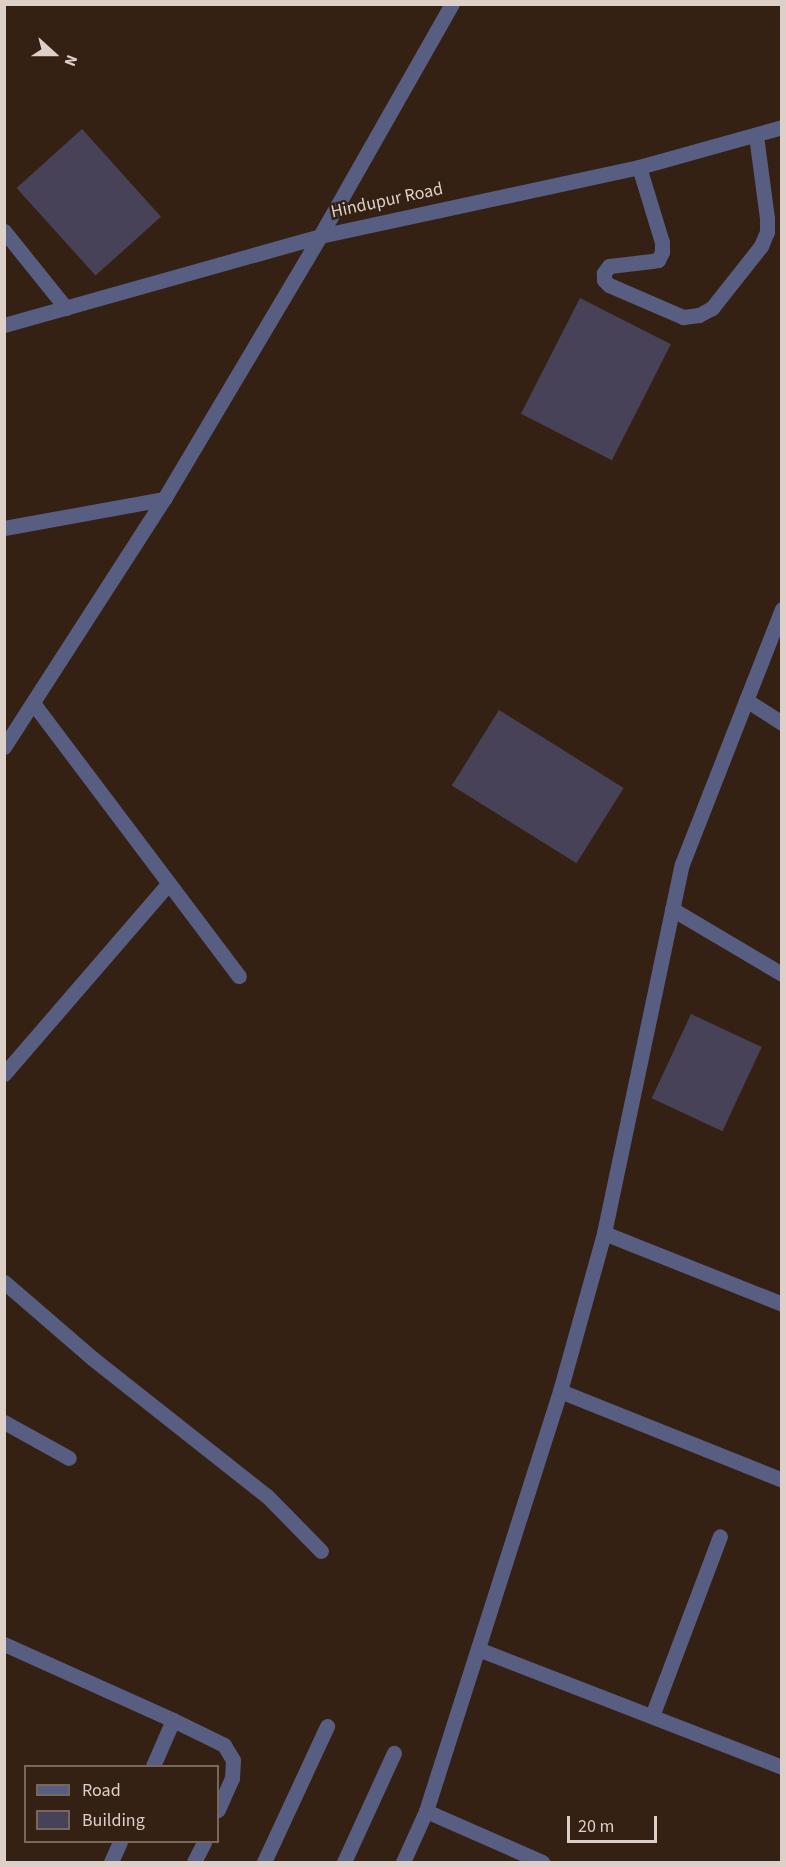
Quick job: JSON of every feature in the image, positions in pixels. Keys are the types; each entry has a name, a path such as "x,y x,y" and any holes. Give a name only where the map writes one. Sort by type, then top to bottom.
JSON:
{"street":[{"path":"4,747 164,499 320,236 452,4"},
{"name":"Hindupur Road","path":"4,325 320,236 639,167 782,128"},
{"path":"639,167 662,242 662,252 658,260 609,266 604,273 604,280 609,285 683,318 699,315 712,308 760,246 766,232 767,218 756,136"},
{"path":"4,231 66,308"},
{"path":"4,528 164,499"},
{"path":"403,1863 426,1811 560,1391 604,1233 682,864 782,609"},
{"path":"746,700 782,723"},
{"path":"33,703 239,976"},
{"path":"4,1074 169,883"},
{"path":"672,909 782,974"},
{"path":"604,1233 782,1304"},
{"path":"4,1282 92,1358 267,1496 321,1551"},
{"path":"560,1391 782,1480"},
{"path":"4,1422 69,1458"},
{"path":"652,1716 720,1536"},
{"path":"4,1644 224,1745 233,1760 232,1778 219,1808"},
{"path":"478,1649 782,1767"},
{"path":"154,1765 173,1720"},
{"path":"264,1863 327,1726"},
{"path":"344,1863 394,1753"},
{"path":"426,1811 542,1863"},
{"path":"111,1863 120,1843"},
{"path":"194,1863 204,1843"}],"building":[{"path":"82,129 161,217 96,276 17,188"},
{"path":"580,298 671,344 612,460 521,414"},
{"path":"499,710 624,788 577,863 452,785"},
{"path":"691,1014 762,1047 722,1131 652,1098"}]}
